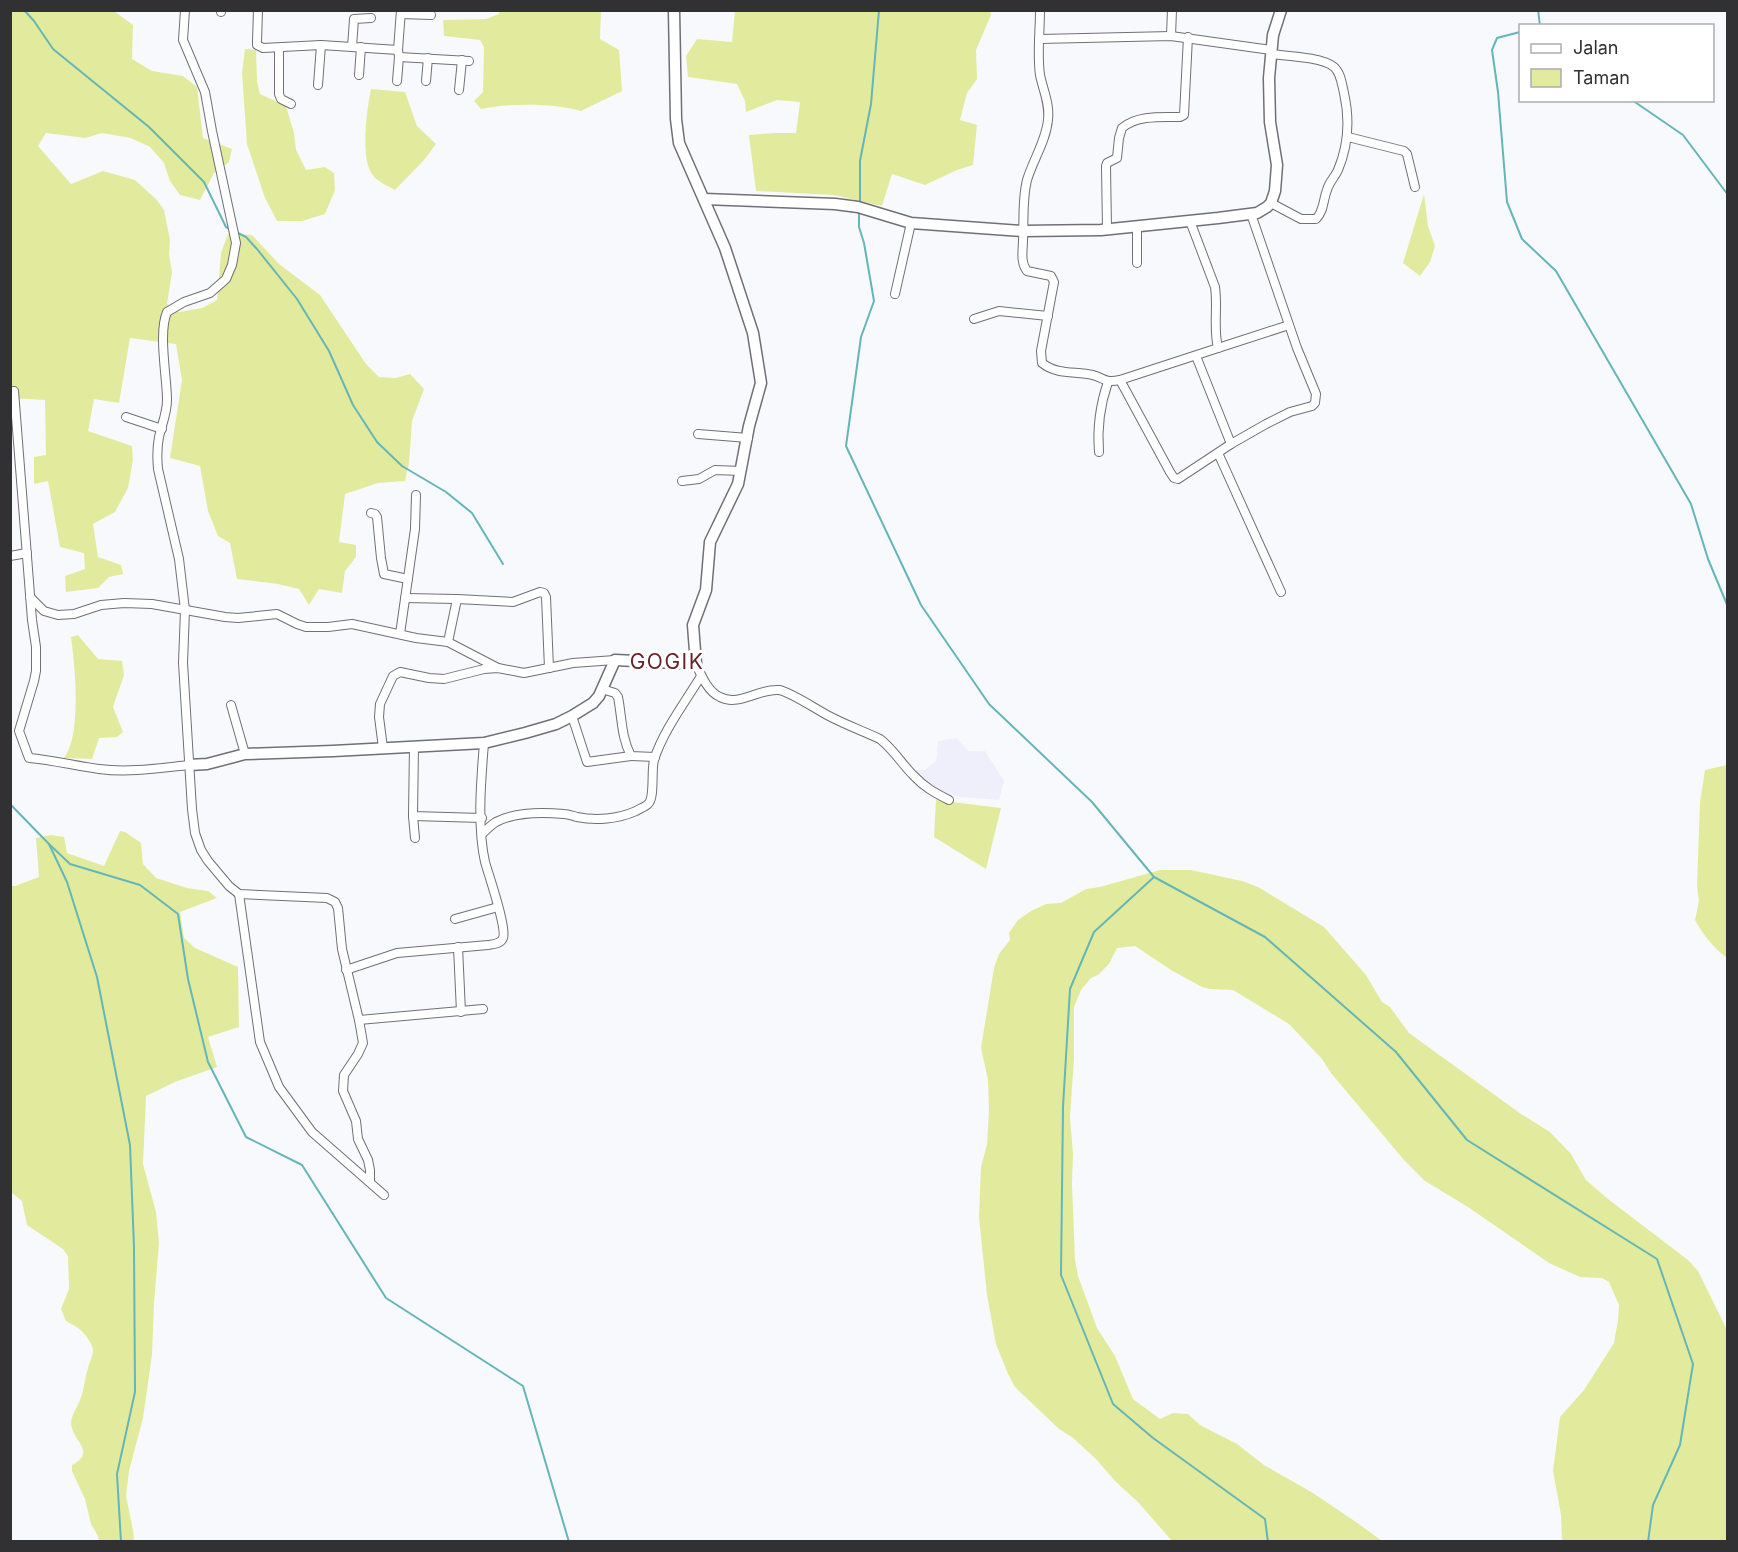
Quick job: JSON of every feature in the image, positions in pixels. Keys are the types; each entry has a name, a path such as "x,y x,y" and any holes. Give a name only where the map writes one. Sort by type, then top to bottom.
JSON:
{"street":[{"path":"185,10 183,40 205,92 237,243 226,279 210,293 184,302 167,312 165,318 167,399 158,449 158,469 179,559 185,610 183,663 195,833 201,850 217,872 238,894 260,1042 279,1087 312,1132 384,1195"},
{"path":"258,10 257,45 263,48 321,45 356,47 428,58 466,60 459,90"},
{"path":"674,10 677,134 681,152 724,248 753,333 761,383 733,496 710,542 706,590 693,625 696,664 712,692 725,699 735,700 772,691 783,691 832,718 880,739 930,791 949,800"},
{"path":"1040,10 1041,76 1047,101 1048,118 1045,135 1027,179 1024,198 1023,260 1025,269 1051,276 1053,279 1041,351 1042,363 1051,369 1094,375 1108,382 1196,357 1289,325"},
{"path":"1171,36 1172,10"},
{"path":"704,199 835,204 861,208 911,223 1023,231 1107,229 1251,214 1271,203 1275,191 1277,165 1269,106 1273,35 1281,10"},
{"path":"397,81 401,12 431,15"},
{"path":"359,75 354,19 356,17 371,18"},
{"path":"1040,39 1188,37 1315,60 1336,69 1345,99 1348,137 1342,160 1329,185 1322,209 1316,219 1301,219 1271,203"},
{"path":"1107,229 1106,166 1116,158 1122,128 1133,121 1145,118 1184,115 1188,37"},
{"path":"318,85 321,45"},
{"path":"279,48 279,94 281,99 291,104"},
{"path":"426,81 428,58"},
{"path":"1348,137 1404,151 1407,154 1415,188"},
{"path":"1120,380 1174,478 1179,479 1231,444 1290,412 1312,406 1315,403 1316,394 1289,325 1251,214"},
{"path":"1190,221 1215,287 1215,326 1218,348"},
{"path":"895,294 911,223"},
{"path":"1137,226 1137,263"},
{"path":"974,319 999,311 1048,316"},
{"path":"1196,357 1231,444"},
{"path":"1099,452 1099,417 1108,382"},
{"path":"14,391 14,449 36,647 34,681 19,731 29,758 56,760 100,769 137,770 207,764 245,754 333,752 484,743 556,724 593,703 599,696 615,660"},
{"path":"126,417 162,429"},
{"path":"698,434 748,438"},
{"path":"1218,453 1281,592"},
{"path":"682,482 699,479 715,470 741,471"},
{"path":"400,634 416,519 416,495"},
{"path":"371,513 377,517 384,574 408,579"},
{"path":"10,556 27,554"},
{"path":"405,598 513,602 540,592 544,593 547,602 549,668"},
{"path":"30,597 44,611 58,615 74,614 101,605 124,603 152,604 232,618 277,614 306,627 352,624 416,638 448,642 471,656 498,668"},
{"path":"448,642 457,599"},
{"path":"383,748 379,717 380,704 393,676 400,672 444,679 484,669 498,668 524,672 573,663 615,660 696,664"},
{"path":"482,834 494,823 517,816 548,813 609,819 628,814 649,804 652,797 652,771 655,757 701,675"},
{"path":"602,689 615,693 618,697 622,732 631,756"},
{"path":"231,705 245,754"},
{"path":"572,716 587,762 631,756 655,757"},
{"path":"346,970 397,953 501,941 504,925 485,860 482,834 484,743"},
{"path":"414,746 415,838"},
{"path":"413,816 482,818"},
{"path":"238,894 332,899 338,908 342,949 363,1043 344,1074 343,1091 356,1121 358,1139 368,1160 370,1182"},
{"path":"455,919 498,907"},
{"path":"458,947 461,1012"},
{"path":"359,1020 483,1009"}],"shaded area":[{"path":"956,738 969,751 985,751 1004,781 999,800 961,797 932,789 914,773 915,770 925,770 936,761 938,741"}],"green space":[{"path":"990,10 991,15 976,50 977,79 967,93 960,120 977,125 973,165 925,185 892,174 882,206 834,195 756,191 749,135 796,133 800,102 777,100 746,112 745,101 737,84 688,77 686,56 697,39 732,42 735,11"},
{"path":"10,11 114,11 133,25 132,59 152,71 183,76 197,87 203,138 232,149 229,162 214,173 200,200 180,195 170,181 164,163 150,147 131,138 102,133 85,138 46,133 38,146 71,184 103,171 135,180 157,200 164,210 170,240 169,254 172,272 167,304 179,312 202,308 217,300 221,253 228,234 252,235 279,264 320,295 366,364 379,377 396,378 410,374 424,389 412,421 409,463 405,481 378,483 345,494 339,542 356,545 356,557 345,571 342,593 319,589 309,605 299,589 237,579 230,543 218,536 208,511 200,466 170,458 182,380 176,344 130,338 119,403 94,399 88,431 132,446 133,460 128,488 115,512 93,524 98,557 121,565 123,574 109,577 98,588 66,592 65,576 85,569 84,553 60,547 48,481 34,484 34,457 46,455 45,400 11,398"},
{"path":"499,11 601,11 600,39 619,50 622,91 581,111 558,106 531,105 481,109 474,101 483,92 484,47 480,40 444,36 443,20 486,19 499,14"},
{"path":"245,49 256,50 257,81 260,94 286,106 294,133 296,150 306,170 325,167 334,173 335,190 325,214 302,221 277,221 265,198 247,144 242,73"},
{"path":"371,89 405,92 417,126 436,144 395,190 376,179 368,166 365,145"},
{"path":"1424,194 1428,226 1435,246 1430,262 1420,276 1403,263"},
{"path":"78,635 98,659 122,661 124,675 113,707 123,732 117,737 99,738 92,759 64,758 70,748 75,718 76,700 71,637"},
{"path":"1728,765 1727,958 1709,941 1695,920 1699,901 1697,886 1700,802 1705,770"},
{"path":"936,800 1001,808 986,869 934,837"},
{"path":"120,831 141,843 143,864 156,878 187,888 208,891 217,898 180,912 184,938 195,948 238,967 239,1027 208,1037 217,1067 175,1082 146,1096 143,1164 156,1212 159,1243 152,1355 143,1418 129,1471 126,1496 134,1541 99,1542 91,1524 85,1499 72,1471 72,1465 83,1455 83,1450 72,1429 71,1422 81,1396 93,1347 82,1332 66,1321 61,1309 69,1289 68,1256 63,1249 27,1225 22,1201 11,1192 10,886 39,877 36,838 51,835 64,837 67,853 104,866"},
{"path":"1160,870 1191,870 1242,881 1258,887 1324,927 1366,975 1382,1002 1390,1007 1409,1033 1521,1114 1550,1132 1571,1154 1586,1180 1688,1260 1698,1271 1727,1330 1727,1541 1562,1541 1561,1515 1553,1471 1560,1417 1584,1390 1614,1343 1619,1305 1609,1282 1602,1278 1580,1277 1549,1263 1468,1207 1425,1181 1404,1160 1331,1073 1322,1059 1289,1024 1233,990 1202,987 1135,946 1117,948 1109,964 1098,975 1091,978 1081,990 1074,1007 1074,1059 1070,1117 1075,1260 1078,1276 1097,1328 1115,1356 1133,1399 1160,1419 1173,1413 1188,1414 1200,1425 1237,1444 1264,1465 1313,1493 1382,1541 1172,1541 1096,1459 1072,1437 1059,1429 1015,1387 996,1344 987,1295 979,1217 981,1167 987,1144 989,1111 988,1080 981,1048 994,968 999,954 1010,940 1009,933 1018,920 1031,911 1046,904 1061,903 1086,889"}],"waterway":[{"path":"24,10 53,49 149,127 204,182 226,227 230,229"},
{"path":"860,204 860,161 871,104 879,10"},
{"path":"1538,10 1540,24"},
{"path":"1519,32 1497,38 1492,50 1498,92 1507,202 1522,239 1556,271 1691,504 1708,559 1728,607"},
{"path":"1635,102 1683,135 1728,195"},
{"path":"859,210 859,227 874,301 861,337 846,446 921,605 989,704 1092,802 1154,877 1265,937 1396,1052 1467,1140 1657,1259 1693,1364 1680,1445 1653,1505 1648,1542"},
{"path":"236,232 246,237 257,249 297,299 329,351 353,405 377,442 402,466 446,492 472,513 503,564"},
{"path":"10,804 49,844 67,882 97,977 130,1145 134,1247 135,1392 117,1474 121,1542"},
{"path":"49,844 70,864 140,885 178,914 188,979 208,1062 246,1137 302,1165 386,1298 523,1386 569,1542"},
{"path":"1154,877 1094,932 1070,989 1063,1107 1061,1275 1113,1404 1153,1438 1265,1519 1268,1542"}],"district":[{"name":"GOGIK","path":"667,662"}]}
